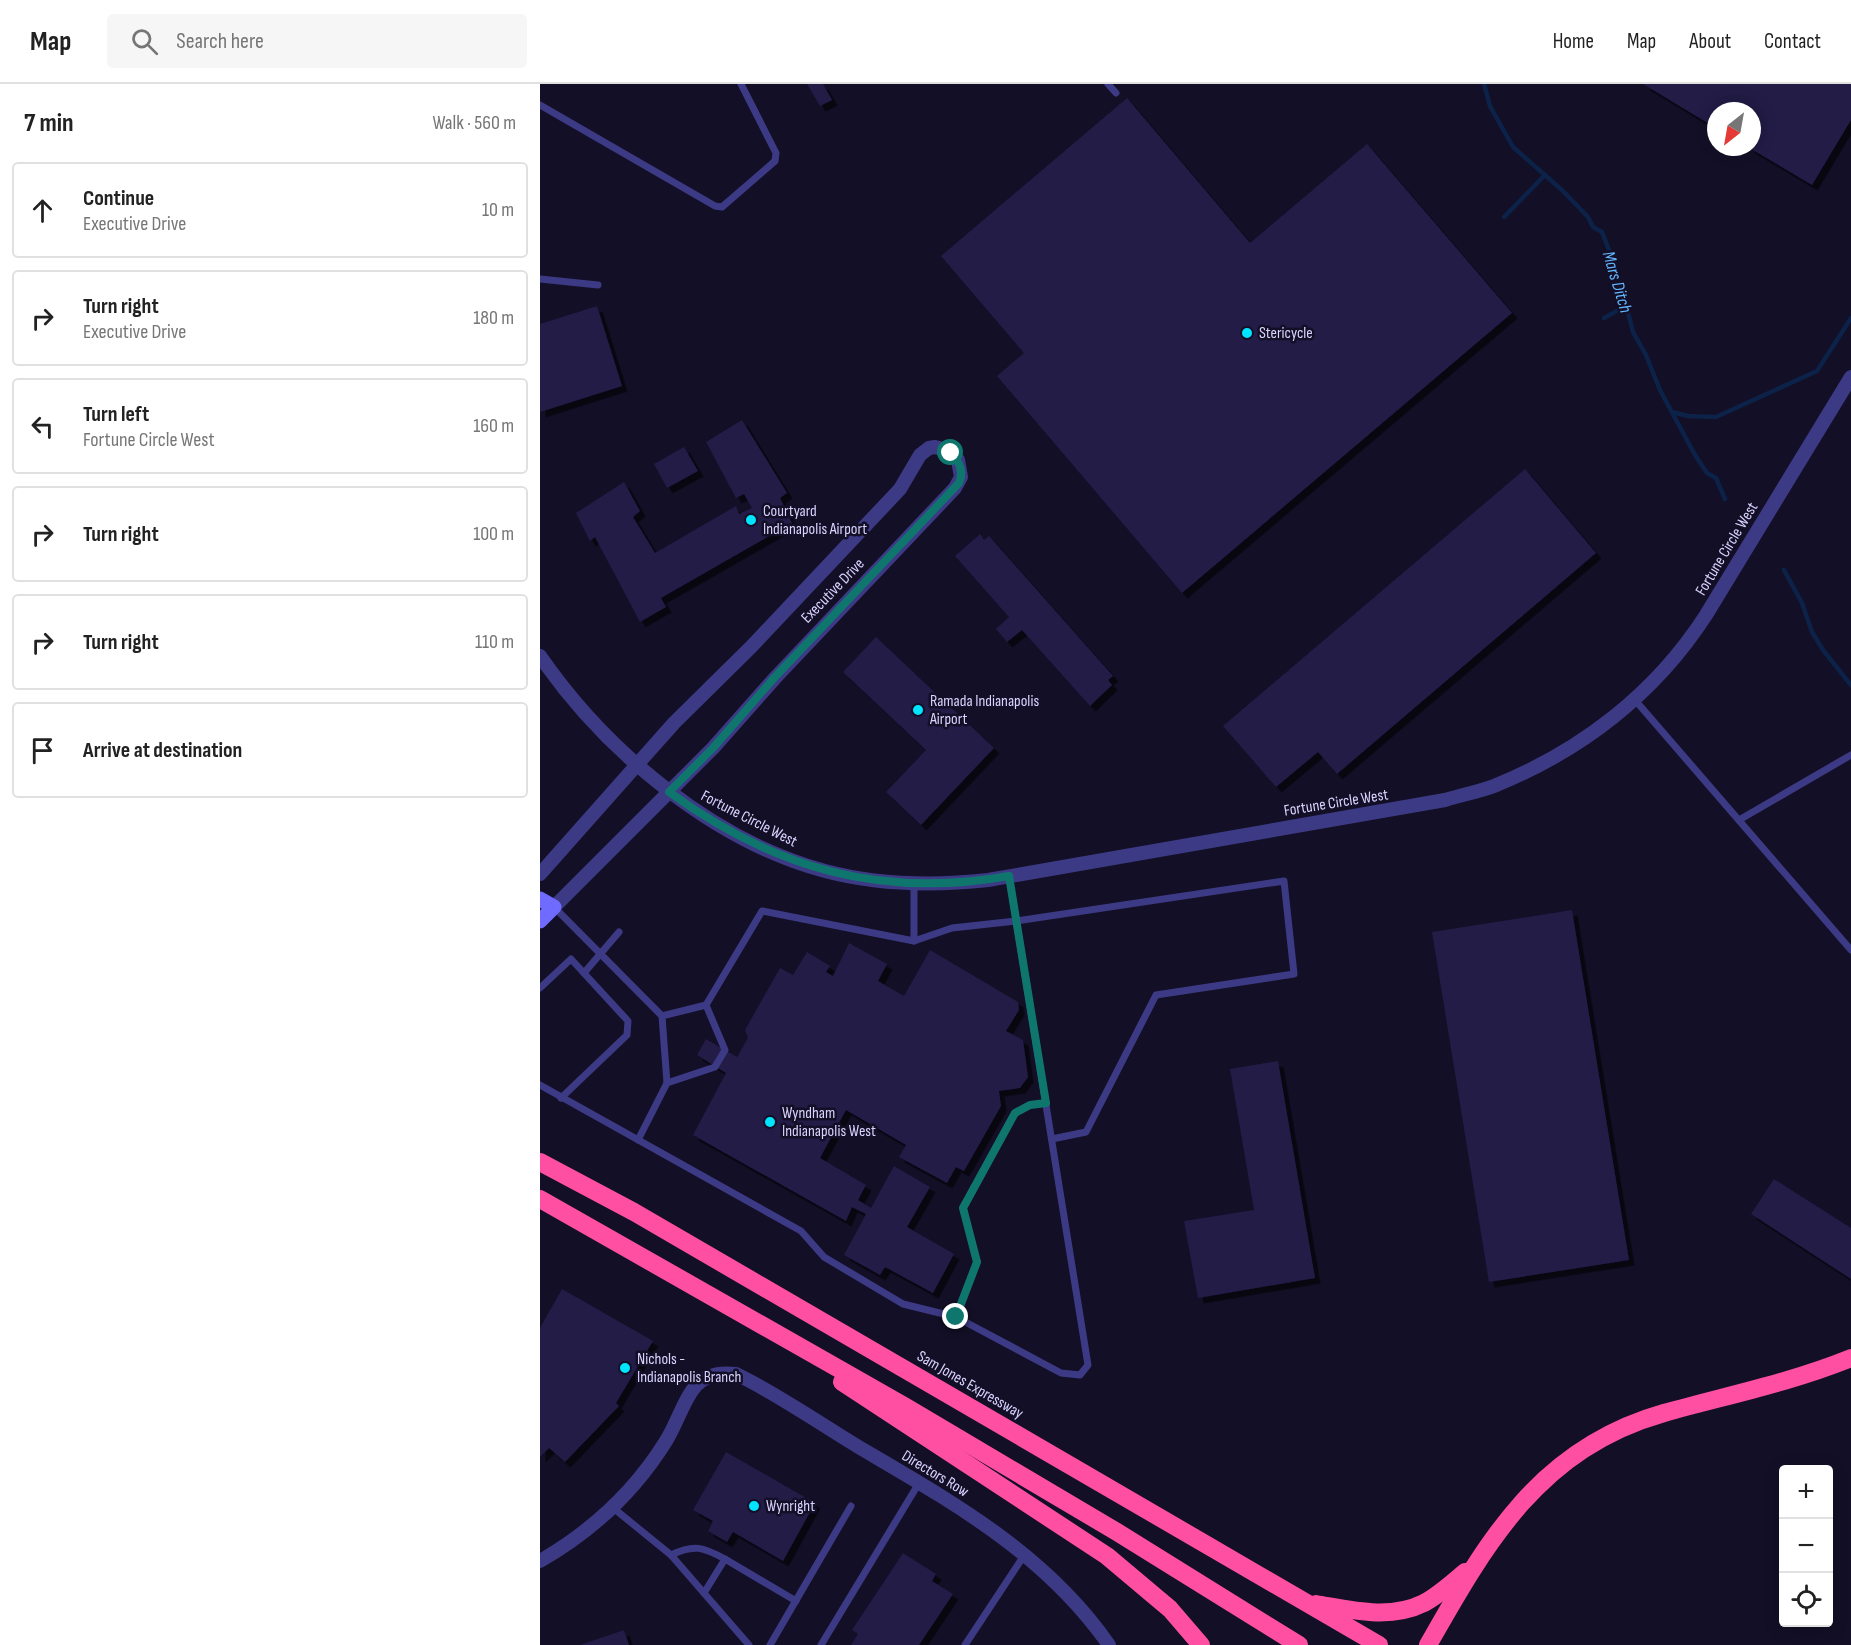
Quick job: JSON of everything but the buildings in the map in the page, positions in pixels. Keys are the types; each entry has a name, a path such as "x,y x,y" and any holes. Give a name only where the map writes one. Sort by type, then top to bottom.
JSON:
{"highway":[{"name":"Sam Jones Expressway","path":"540,1162 634,1212 1379,1645"},
{"path":"540,1199 714,1296 1077,1508 1299,1645"},
{"path":"714,1296 1107,1556 1170,1609 1201,1645"},
{"path":"1428,1645 1474,1565 1504,1523 1532,1490 1562,1462 1610,1434 1662,1413 1744,1394 1851,1358"},
{"path":"1304,1602 1362,1611 1400,1611 1422,1604 1441,1592 1474,1565"}],"street":[{"name":"Fortune Circle West","path":"540,656 578,705 637,765 699,813 750,841 810,867 867,880 914,884 965,882 1420,806 1494,786 1548,761 1588,737 1635,700 1669,666 1694,635 1851,377"},
{"name":"Executive Drive","path":"540,874 686,711 751,647 900,489 920,455 929,448 935,447 951,453 961,466 962,477 959,483 774,678 713,748 540,921"},
{"path":"540,899 554,907"},
{"name":"Directors Row","path":"612,1508 639,1480 656,1456 674,1427 693,1388 702,1380 715,1374 736,1374 967,1512 1025,1554 1080,1608 1109,1645"},
{"path":"540,1561 570,1543 612,1508"}],"lane":[{"path":"540,105 715,206 722,207 775,161 776,153 741,84"},
{"path":"1108,84 1116,93"},
{"path":"540,279 598,285"},
{"path":"1635,700 1850,946"},
{"path":"1739,820 1851,755"},
{"path":"540,1085 801,1230 824,1257 903,1304 956,1317 1061,1373 1080,1375 1089,1365 1009,876"},
{"path":"662,1016 706,1005 762,911 914,941 952,928 1016,921 1284,881 1294,974 1156,995 1086,1132 1052,1139"},
{"path":"914,884 914,941"},
{"path":"554,907 662,1016 667,1083 638,1140"},
{"path":"584,973 619,932"},
{"path":"540,988 571,959 628,1021 627,1035 561,1098"},
{"path":"667,1083 715,1066 725,1050 706,1005"},
{"path":"956,1317 977,1262 963,1208 1015,1113 1030,1105 1046,1103"},
{"path":"821,1645 919,1483"},
{"path":"770,1645 851,1506"},
{"path":"612,1508 670,1555 748,1645"},
{"path":"670,1555 686,1548 705,1548 796,1601"},
{"path":"965,1645 1025,1554"},
{"path":"704,1593 725,1559"}],"waterway":[{"name":"Mars Ditch","path":"1484,84 1490,106 1513,147 1562,190 1588,217 1593,227 1602,232 1613,260 1633,332 1646,355 1660,390 1695,455 1707,473 1716,478 1725,499"},
{"path":"1504,217 1545,175"},
{"path":"1604,318 1626,306"},
{"path":"1672,412 1688,416 1716,417 1817,371 1851,318"},
{"name":"Mars Ditch","path":"1784,570 1802,603 1812,632 1823,650 1851,685"}],"place":[{"name":"Stericycle","path":"1247,333"},
{"name":"Courtyard Indianapolis Airport","path":"751,520"},
{"name":"Ramada Indianapolis Airport","path":"918,710"},
{"name":"Wyndham Indianapolis West","path":"770,1122"},
{"name":"Nichols - Indianapolis Branch","path":"625,1368"},
{"name":"Wynright","path":"754,1506"}],"route":[{"path":"951,453 961,466 961,481 774,678 713,748 669,792 699,813 764,848 824,871 867,880 926,884 988,880 1009,876 1046,1103 1030,1105 1015,1113 963,1208 977,1262 956,1317"}]}
